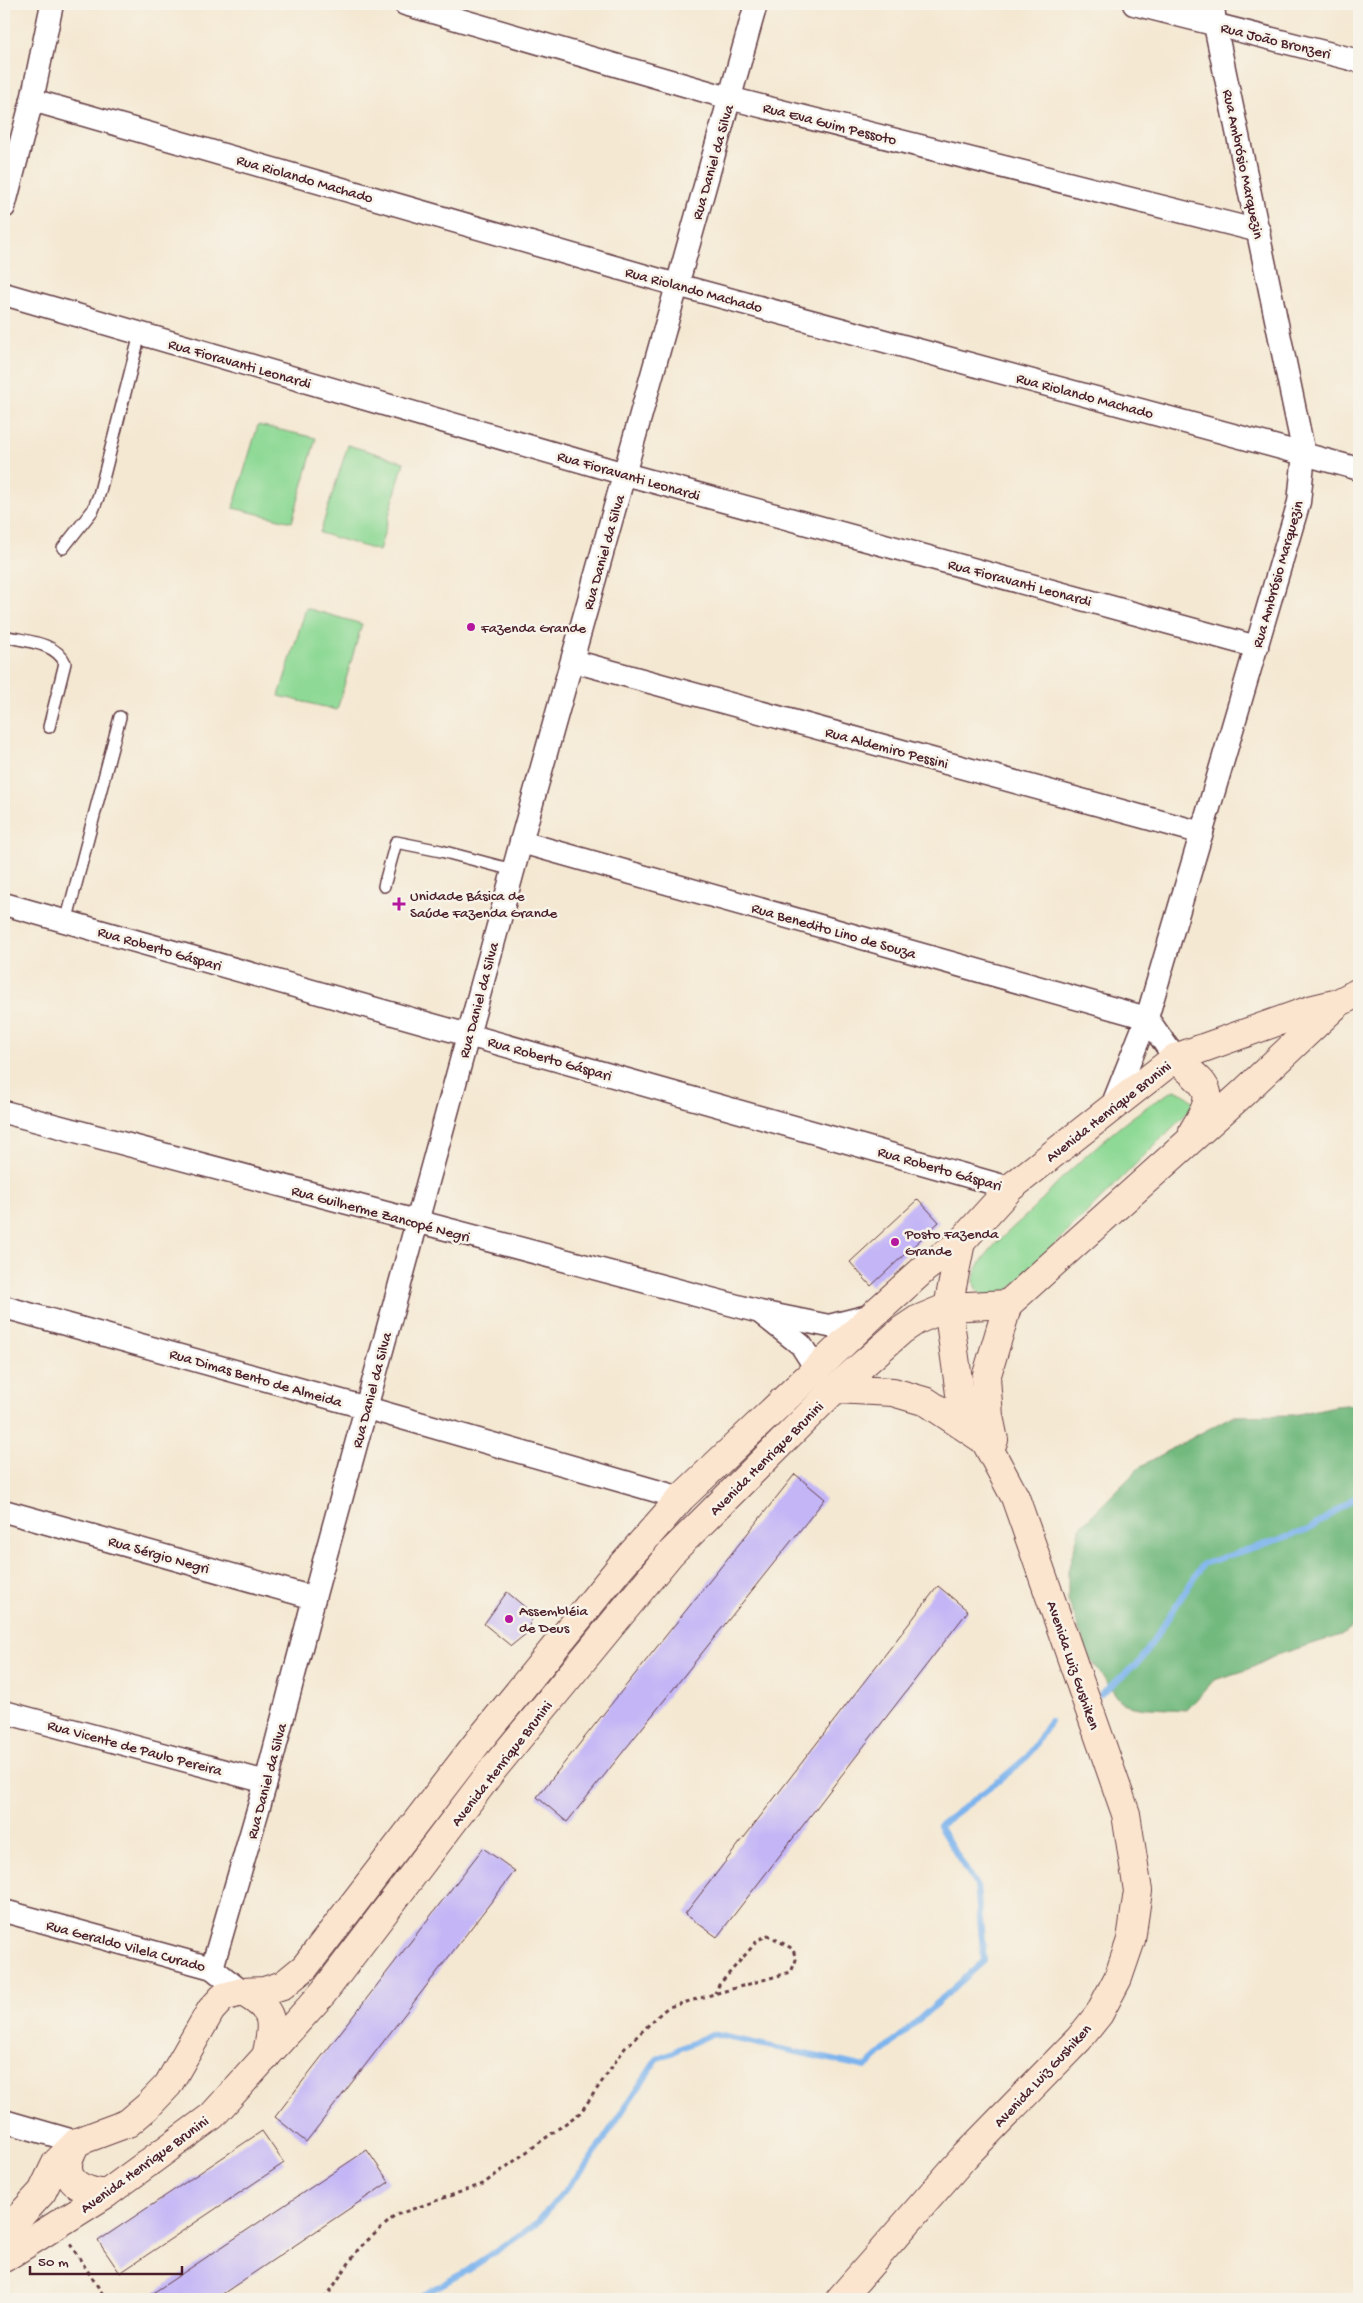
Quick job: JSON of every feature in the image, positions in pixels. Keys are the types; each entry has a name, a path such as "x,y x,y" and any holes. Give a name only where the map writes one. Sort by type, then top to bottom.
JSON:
{"main road":[{"name":"Avenida Henrique Brunini","path":"4,2258 106,2194 212,2116 323,1992 494,1768 670,1554 826,1379 873,1316 924,1269 960,1242 1010,1188 1175,1058 1349,997"},
{"name":"Avenida Henrique Brunini","path":"4,2227 20,2216 42,2192 56,2162 77,2142 128,2123 147,2108 168,2084 211,2010 223,1997 242,1992 264,1991 283,1985 305,1968 477,1743 621,1566 681,1498 826,1379 917,1320 948,1307 1008,1304 1349,997"},
{"path":"1175,1058 1202,1082 1209,1098 1204,1113 1184,1145"},
{"path":"948,1307 960,1242"},
{"name":"Avenida Luiz Gushiken","path":"1000,1466 989,1416 986,1378 1008,1304"},
{"name":"Avenida Luiz Gushiken","path":"840,2299 966,2156 1079,2039 1099,2014 1118,1978 1131,1940 1138,1891 1126,1814 1015,1497 960,1394 948,1307"},
{"path":"826,1379 893,1392 928,1402 984,1440"},
{"path":"242,1992 260,2001 270,2017 271,2033 266,2057"},
{"path":"77,2142 69,2156 67,2167 72,2181 88,2192 106,2194"}],"street":[{"path":"4,207 32,100 52,4"},
{"name":"Rua Eva Guim Pessoto","path":"405,4 729,98 1258,231"},
{"name":"Rua Daniel da Silva","path":"212,1968 266,1782 314,1598 513,870 756,4"},
{"name":"Rua João Bronzeri","path":"1134,4 1214,14 1359,61"},
{"name":"Rua Ambrósio Marquezin","path":"1112,1106 1147,1018 1257,647 1299,502 1304,454 1214,14"},
{"name":"Rua Riolando Machado","path":"32,100 677,284 1359,468"},
{"name":"Rua Fioravanti Leonardi","path":"4,294 625,474 1257,647"},
{"name":"Rua Aldemiro Pessini","path":"573,661 1202,833"},
{"name":"Rua Benedito Lino de Souza","path":"521,842 1147,1018"},
{"name":"Rua Roberto Gáspari","path":"4,904 1010,1188"},
{"path":"1147,1018 1175,1058"},
{"name":"Rua Guilherme Zancopé Negri","path":"4,1112 417,1223 760,1312 829,1326 873,1316"},
{"name":"Rua Dimas Bento de Almeida","path":"4,1307 681,1498"},
{"name":"Rua Guilherme Zancopé Negri","path":"760,1312 801,1345 826,1379"},
{"name":"Rua Sérgio Negri","path":"4,1511 314,1598"},
{"name":"Rua Vicente de Paulo Pereira","path":"4,1712 266,1782"},
{"name":"Rua Geraldo Vilela Curado","path":"4,1911 212,1968 242,1992"},
{"path":"4,2121 77,2142"}],"lane":[{"path":"63,548 92,510 99,495 140,334"},
{"path":"4,636 50,648 61,654 65,663 49,727"},
{"path":"66,922 120,717"},
{"path":"384,886 396,842 441,851 513,870"}],"path":[{"path":"325,2299 359,2248 396,2215 483,2184 581,2112 625,2048 663,2011 669,2007 791,1972 796,1960 793,1949 768,1935 758,1940 719,1985 715,1993"},
{"path":"58,2224 105,2298"},
{"path":"78,2299 82,2296 94,2295 105,2298"}],"green space":[{"path":"258,425 316,438 292,522 233,508"},
{"path":"348,445 404,462 379,551 320,533"},
{"path":"306,608 362,624 337,710 279,696"},
{"path":"1175,1090 1187,1096 1196,1104 1009,1290 989,1298 982,1294 975,1286 975,1274 987,1253 1059,1181 1102,1142 1131,1118"},
{"path":"1359,1404 1359,1623 1344,1634 1277,1655 1247,1670 1214,1680 1187,1710 1133,1707 1121,1702 1090,1659 1068,1600 1068,1571 1080,1527 1141,1466 1232,1416 1294,1415 1335,1406"}],"building":[{"name":"Posto Fazenda Grande","path":"918,1199 939,1222 871,1286 850,1262"},
{"path":"795,1474 825,1499 567,1822 537,1797"},
{"path":"938,1586 968,1611 717,1937 685,1914"},
{"name":"Assembléia de Deus","path":"507,1592 533,1614 527,1633 511,1646 484,1624"},
{"path":"483,1848 515,1871 306,2142 275,2117"},
{"path":"262,2131 284,2163 120,2273 98,2241"},
{"path":"367,2150 389,2182 215,2299 144,2299"}],"waterway":[{"path":"1101,1694 1141,1660 1203,1564 1308,1530 1359,1495"},
{"path":"416,2299 468,2270 535,2225 586,2166 657,2059 712,2034 866,2067 984,1961 977,1887 939,1826 1000,1780 1028,1756 1050,1721"}],"place":[{"name":"Fazenda Grande","path":"471,627"},
{"name":"Unidade Básica de Saúde Fazenda Grande","path":"399,904"},
{"name":"Posto Fazenda Grande","path":"895,1242"},
{"name":"Assembléia de Deus","path":"509,1619"}]}
